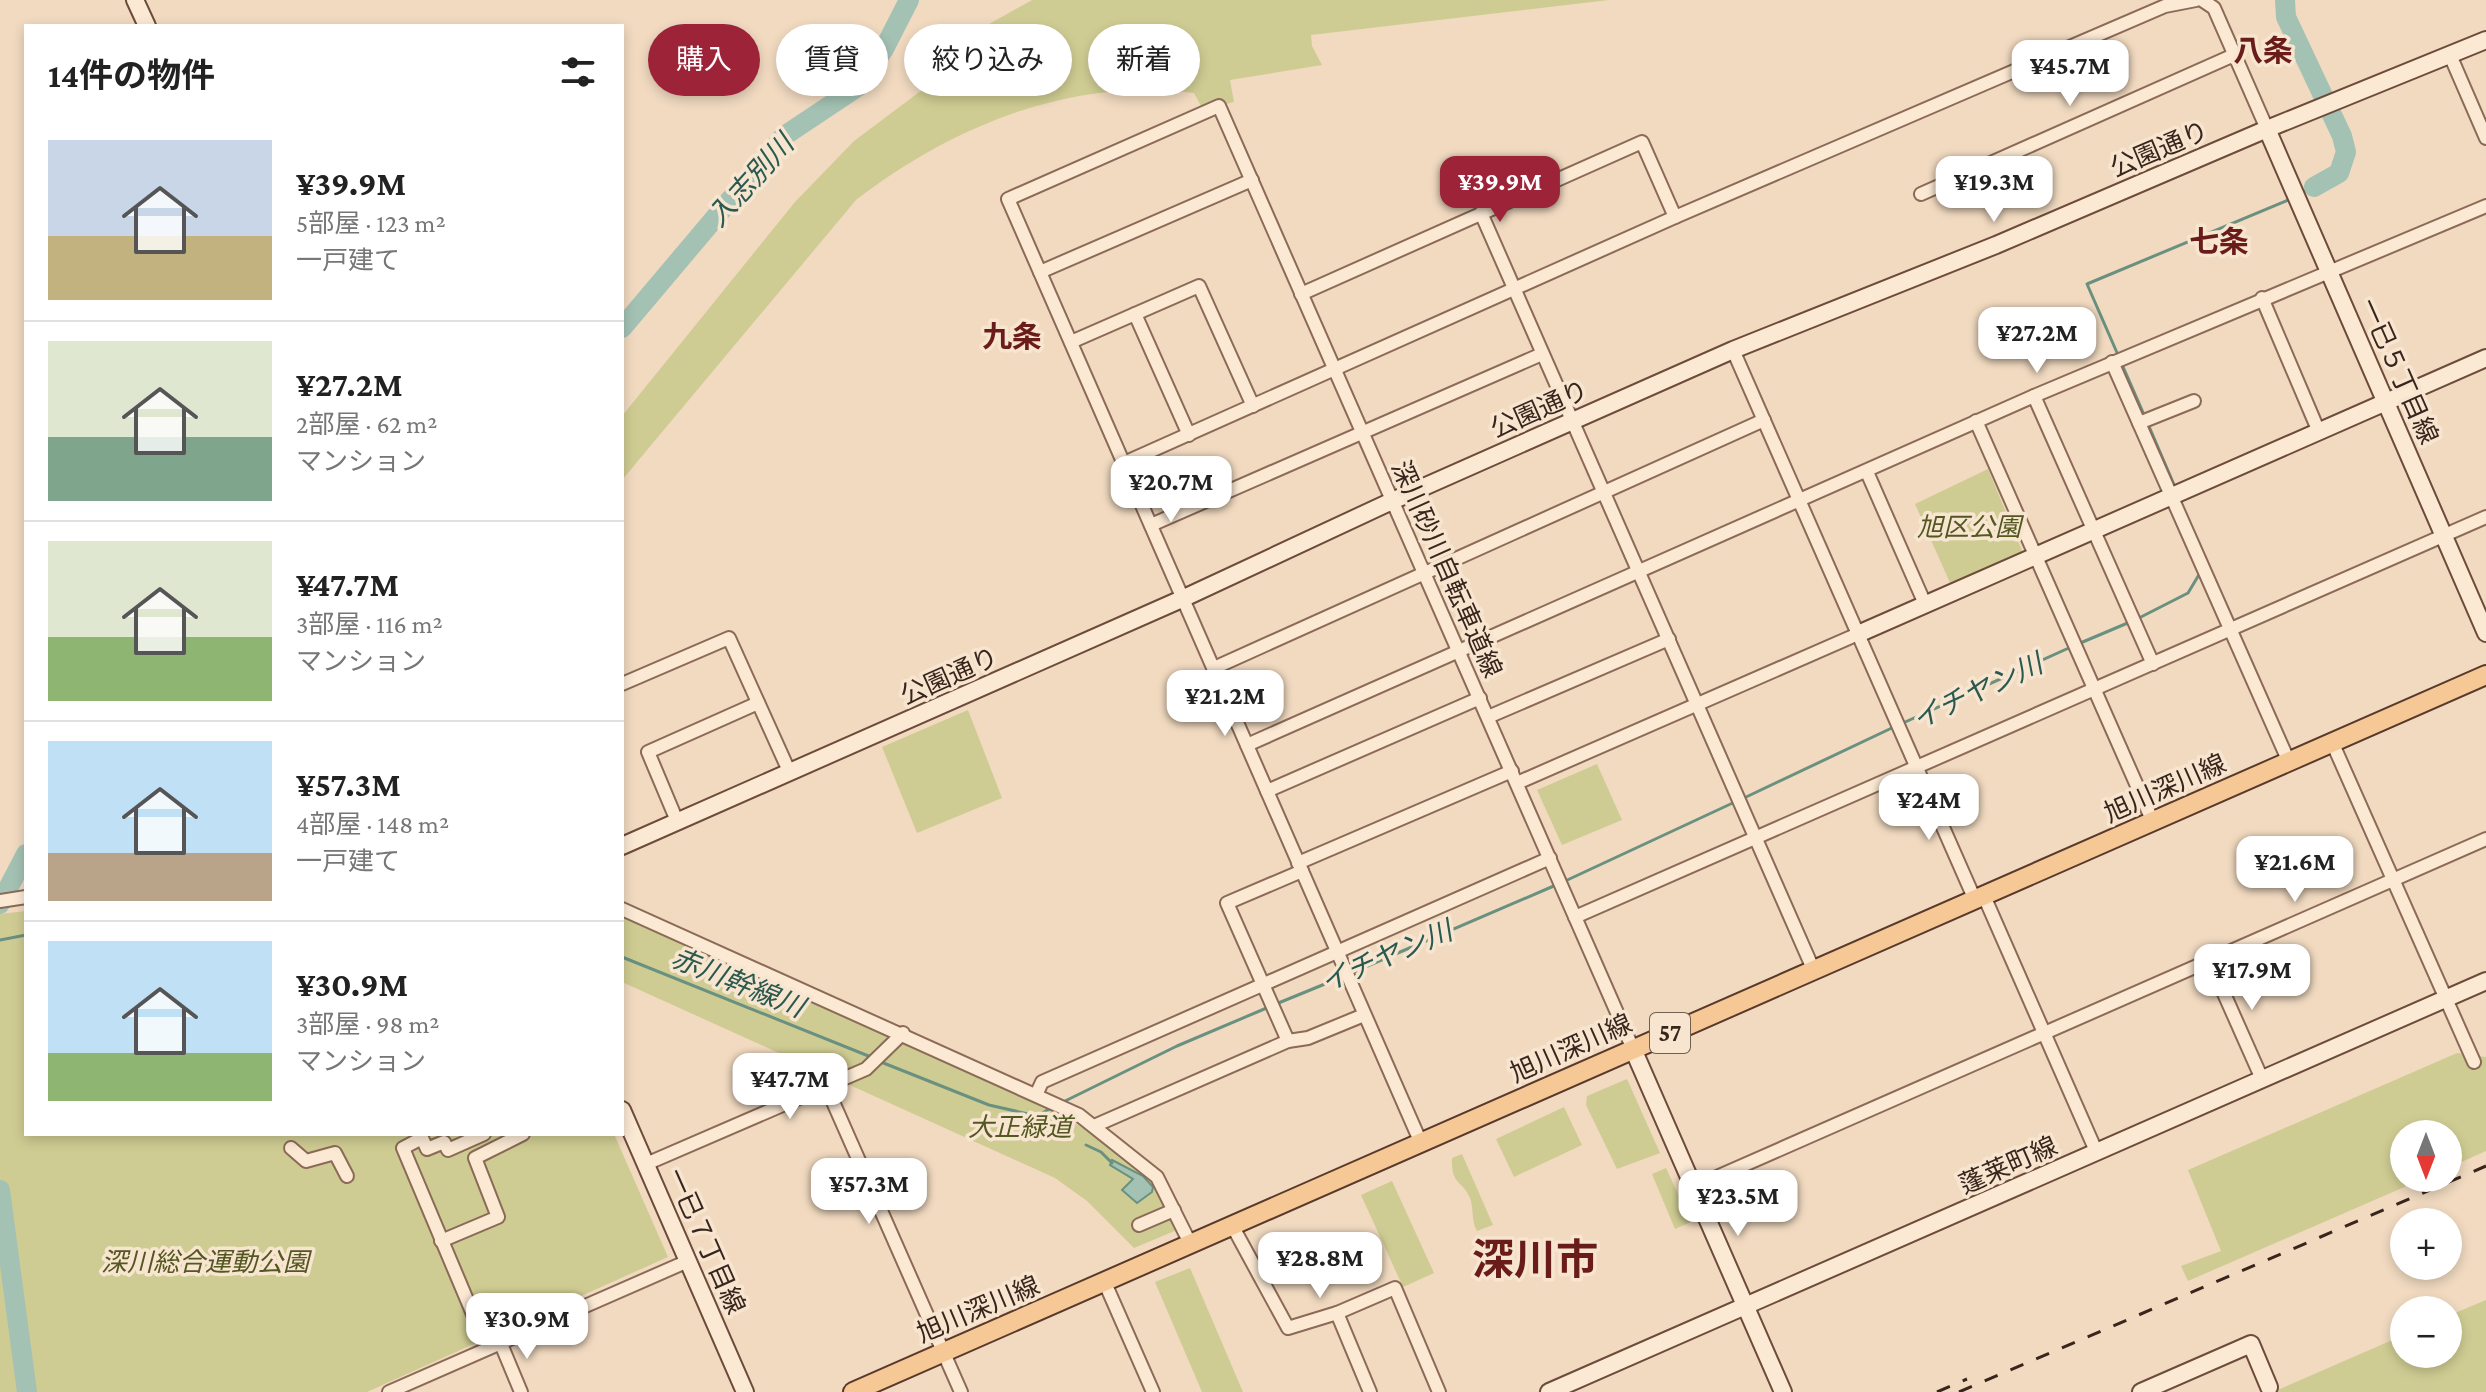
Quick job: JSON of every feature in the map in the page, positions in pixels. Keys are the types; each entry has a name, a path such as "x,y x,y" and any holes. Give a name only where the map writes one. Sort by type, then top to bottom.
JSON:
{"main road":[{"name":"旭川深川線","path":"853,1392 2486,675"}],"street":[{"path":"135,0 146,24"},
{"path":"1124,463 1675,217 2165,6 2199,0 2214,8 2267,129"},
{"name":"公園通り","path":"624,845 1184,598 1571,420 1733,350 2009,240 2267,129 2486,40"},
{"path":"1921,194 2234,55"},
{"path":"2450,55 2486,138"},
{"name":"深川砂川自転車道線","path":"1040,272 1008,199 1219,106 1633,1049"},
{"name":"一已５丁目線","path":"2267,129 2486,633"},
{"path":"1301,294 1642,142 1675,217"},
{"path":"1252,180 1040,272 1421,1143"},
{"path":"1247,745 1976,421 2486,206"},
{"path":"1481,213 1814,971"},
{"path":"1071,342 1199,286 1253,406"},
{"path":"2262,298 2319,432"},
{"path":"1135,314 1189,435"},
{"path":"1733,350 1916,768 2044,1034 2096,1151"},
{"path":"1151,525 1542,354"},
{"path":"1288,1041 1227,903 1300,867 1514,777 1698,705 2486,358"},
{"path":"2112,362 2289,762"},
{"path":"2034,396 2153,664"},
{"path":"2139,423 2194,401"},
{"path":"1214,668 1764,420"},
{"path":"1976,421 2153,822"},
{"path":"1867,472 1925,604"},
{"path":"1575,917 2486,517"},
{"path":"624,683 729,638 789,771"},
{"path":"1488,717 1669,639"},
{"path":"1267,791 1480,698"},
{"path":"677,821 648,752 758,703"},
{"path":"2332,742 2474,1062"},
{"path":"1694,1187 2486,839"},
{"path":"1037,1093 1042,1082 1550,858"},
{"path":"0,901 24,897"},
{"path":"624,910 1037,1093 1094,1126 1157,1177 1191,1245"},
{"path":"2210,962 2262,1079"},
{"name":"蓬莱町線","path":"1549,1392 1877,1251 2096,1151 2486,981"},
{"path":"1094,1126 1288,1041 1308,1038 1364,1015"},
{"path":"646,1164 866,1069 903,1033"},
{"path":"1633,1049 1783,1392"},
{"path":"826,1086 961,1392"},
{"name":"一已７丁目線","path":"624,1114 745,1392"},
{"path":"480,1136 448,1150 444,1142 427,1149 422,1138 403,1148 483,1338"},
{"path":"441,1241 498,1217 475,1158 519,1136"},
{"path":"291,1148 306,1161 316,1161 335,1153 347,1176"},
{"path":"1139,1225 1174,1210"},
{"path":"1233,1227 1288,1328 1337,1313 1395,1288 1439,1392"},
{"path":"389,1392 688,1261"},
{"path":"1105,1283 1153,1392"},
{"path":"1337,1313 1370,1392"},
{"path":"501,1344 521,1392"},
{"path":"2141,1392 2251,1344 2269,1387"}],"green space":[{"path":"1032,0 1609,0 1311,35 1312,46 1322,65 1230,80 1234,102 1203,110 1196,96 1200,96 1200,24 1088,24 1088,95 1058,100 973,129 932,150 856,200 624,478 624,414 795,202 854,141 914,96 1072,96 1072,24 989,24"},
{"name":"旭区公園","path":"1988,469 2023,553 1951,585 1915,504"},
{"path":"968,710 1002,798 917,833 882,747"},
{"path":"1597,764 1622,820 1562,845 1537,790"},
{"name":"深川総合運動公園","path":"24,911 24,1136 615,1136 668,1257 367,1392 0,1392 0,914"},
{"name":"大正緑道","path":"624,915 1034,1099 1101,1139 1153,1177 1177,1230 1134,1248 1087,1201 1055,1178 624,983"},
{"path":"2457,1053 2486,1057 2486,1151 2462,1162 2462,1120 2390,1120 2390,1192 2393,1192 2188,1281 2181,1266 2221,1251 2188,1170"},
{"path":"1627,1079 1660,1153 1617,1169 1586,1105 1587,1096"},
{"path":"1564,1107 1582,1145 1514,1177 1496,1139"},
{"path":"1462,1154 1493,1225 1477,1231 1470,1198 1453,1173 1452,1158"},
{"path":"1666,1168 1691,1222 1675,1229 1652,1174"},
{"path":"1392,1181 1434,1273 1403,1287 1361,1195"},
{"path":"1190,1268 1243,1392 1202,1392 1155,1282"},
{"path":"2486,1300 2486,1392 2273,1392 2390,1341 2390,1368 2462,1368 2462,1310"}],"shaded area":[{"path":"1112,1160 1143,1176 1153,1187 1152,1192 1137,1203 1122,1190 1133,1179 1110,1165"}],"waterway":[{"name":"入志別川","path":"624,326 784,136 859,86 884,49 909,0"},
{"name":"イチヤン川","path":"2285,0 2286,17 2342,136 2346,152 2339,173 2314,187"},
{"name":"イチヤン川","path":"2303,192 2314,187"},
{"name":"イチヤン川","path":"2118,355 2087,284 2293,198"},
{"name":"イチヤン川","path":"2121,362 2145,417"},
{"name":"イチヤン川","path":"2148,424 2175,487"},
{"name":"イチヤン川","path":"2179,498 2185,513"},
{"name":"イチヤン川","path":"2137,619 2188,593 2200,573"},
{"name":"イチヤン川","path":"2078,644 2130,622"},
{"name":"イチヤン川","path":"1903,723 2071,647"},
{"name":"イチヤン川","path":"1744,798 1896,726"},
{"name":"イチヤン川","path":"1563,882 1737,801"},
{"name":"入志別川","path":"0,904 24,858"},
{"name":"イチヤン川","path":"1349,974 1556,885"},
{"name":"赤川幹線川","path":"0,940 24,935"},
{"name":"赤川幹線川","path":"624,958 871,1057"},
{"name":"イチヤン川","path":"1276,1004 1342,977"},
{"name":"イチヤン川","path":"1061,1103 1177,1046 1269,1007"},
{"name":"赤川幹線川","path":"881,1062 989,1105 1037,1116 1062,1131"},
{"name":"イチヤン川","path":"1037,1116 1051,1108"},
{"name":"赤川幹線川","path":"1086,1145 1101,1152 1112,1163"},
{"name":"入志別川","path":"0,1190 27,1392"}],"railway":[{"path":"1959,1392 2486,1166"},
{"path":"1937,1392 1967,1379"}],"district":[{"name":"八条","path":"2263,51"},
{"name":"七条","path":"2219,242"},
{"name":"九条","path":"1012,337"},
{"name":"深川市","path":"1535,1259"}]}
